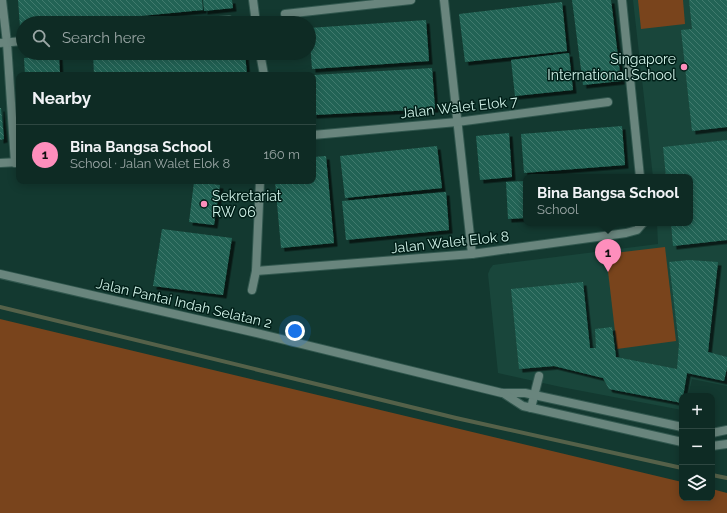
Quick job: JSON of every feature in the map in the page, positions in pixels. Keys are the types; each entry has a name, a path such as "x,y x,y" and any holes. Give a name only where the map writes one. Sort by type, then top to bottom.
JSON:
{"street":[{"path":"2,0 4,43 16,153"},
{"path":"253,0 255,16"},
{"path":"285,14 411,0"},
{"path":"444,0 472,254"},
{"path":"622,0 640,174"},
{"path":"4,43 16,42"},
{"path":"261,60 263,72"},
{"name":"Jalan Walet Elok 7","path":"316,135 457,122 608,102"},
{"path":"0,163 16,162"},
{"path":"252,290 256,271 260,184"},
{"name":"Jalan Walet Elok 8","path":"256,271 472,254 626,233 637,230 640,226"},
{"name":"Jalan Pantai Indah Selatan 2","path":"0,274 255,333 502,393 525,393 679,426"},
{"path":"531,408 539,376"},
{"name":"Jalan Pantai Indah Selatan 2","path":"502,393 523,406 679,441"},
{"path":"715,432 727,430"},
{"path":"715,446 727,444"}],"shaded area":[{"path":"633,0 727,0 727,386 692,379 689,393 679,393 679,409 561,387 498,373 488,274 493,265 658,244 657,226 693,226 693,174 653,174"},
{"path":"638,0 683,0 685,24 641,29"},
{"path":"665,247 676,341 617,349 606,254"},
{"path":"0,319 679,481 679,501 715,501 715,490 727,493 727,513 0,513"}],"building":[{"path":"18,0 202,0 203,10 140,16 19,16"},
{"path":"203,0 232,0 233,8 204,11"},
{"path":"572,0 611,0 621,81 583,85"},
{"path":"689,0 727,0 727,127 692,131 681,30 692,29"},
{"path":"562,2 567,51 465,62 459,14"},
{"path":"426,20 429,61 312,69 311,60 316,60 316,28"},
{"path":"569,53 573,90 515,96 511,60"},
{"path":"24,60 59,60 60,72 25,72"},
{"path":"93,60 246,60 247,72 94,72"},
{"path":"432,68 435,109 316,115 316,75"},
{"path":"0,108 4,139 0,140"},
{"path":"622,126 625,165 524,173 521,134"},
{"path":"509,133 512,177 480,180 476,136"},
{"path":"727,140 727,240 673,246 671,226 693,226 693,174 666,174 663,147"},
{"path":"437,146 442,188 345,198 340,156"},
{"path":"326,156 334,243 281,248 275,184 316,184 316,157"},
{"path":"523,181 523,218 508,219 506,182"},
{"name":"Sekretariat RW 06","path":"194,184 220,185 214,225 189,222"},
{"path":"446,192 449,230 346,240 342,201"},
{"path":"162,229 232,238 223,295 153,286"},
{"path":"689,260 718,262 708,352 727,357 727,368 724,381 687,373 684,393 679,393 679,402 609,389 603,378 554,366 519,369 511,289 583,282 590,348 596,348 595,329 612,327 616,357 677,369 679,344 669,262"}],"waterway":[{"path":"0,307 456,418 679,467"},
{"path":"715,476 727,478"}],"place":[{"name":"Singapore International School","path":"684,67"},
{"name":"Sekretariat RW 06","path":"204,204"},
{"name":"Bina Bangsa School","path":"608,272"}]}
